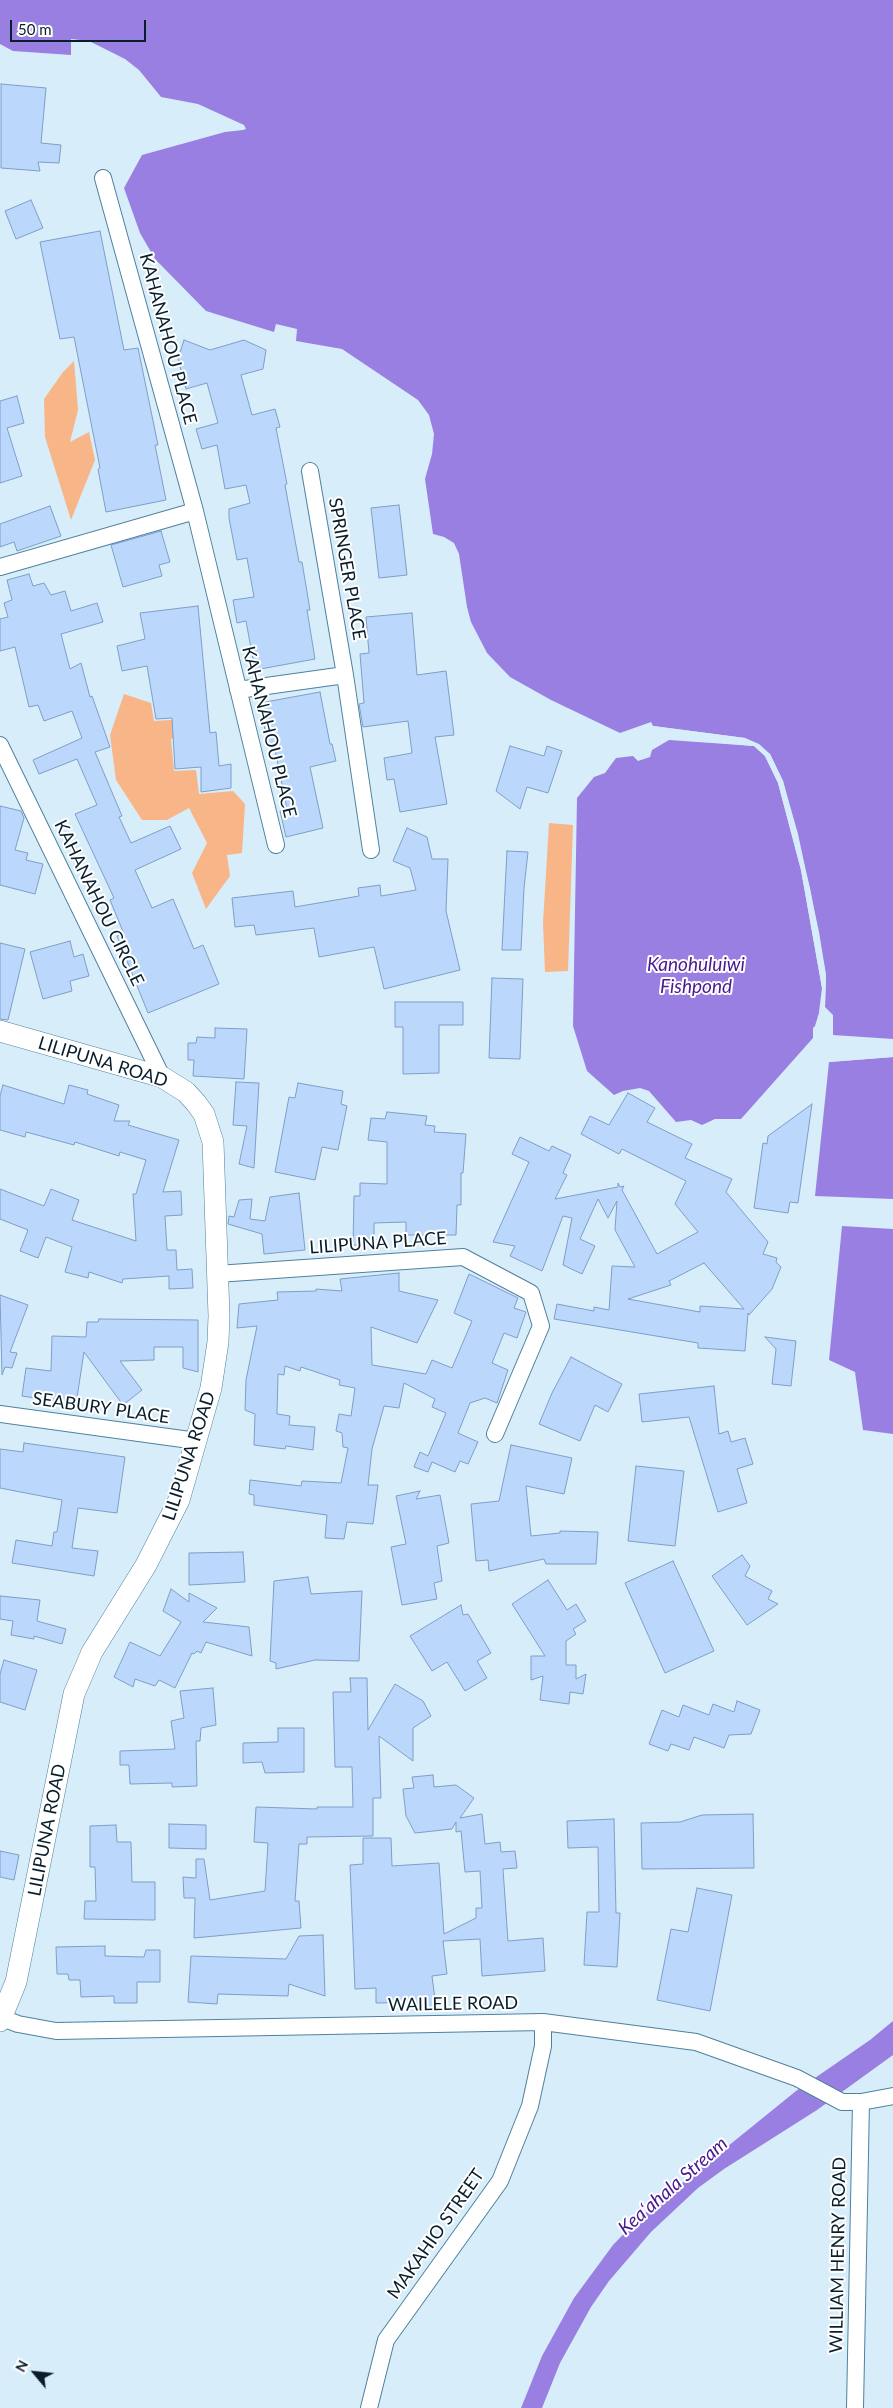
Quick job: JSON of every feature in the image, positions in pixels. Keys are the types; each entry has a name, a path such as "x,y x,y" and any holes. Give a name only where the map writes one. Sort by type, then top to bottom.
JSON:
{"street":[{"name":"KAHANAHOU PLACE","path":"103,178 195,511 276,845"},
{"name":"SPRINGER PLACE","path":"310,471 345,675 371,850"},
{"path":"0,567 195,511"},
{"path":"238,690 345,675"},
{"name":"KAHANAHOU CIRCLE","path":"0,747 162,1077"},
{"name":"LILIPUNA ROAD","path":"0,1033 162,1077 186,1092 204,1114 210,1128 214,1156 219,1316 215,1368 197,1441 182,1491 167,1526 146,1566 92,1652 74,1694 16,1982 1,2020"},
{"name":"LILIPUNA PLACE","path":"217,1274 463,1257 531,1293 541,1326 495,1434"},
{"name":"SEABURY PLACE","path":"0,1414 197,1441"},
{"name":"WAILELE ROAD","path":"1,2020 56,2032 543,2022 696,2042 797,2078 842,2102 862,2102 893,2096"},
{"name":"MAKAHIO STREET","path":"369,2408 386,2340 500,2181 530,2106 543,2046 543,2022"},
{"name":"WILLIAM HENRY ROAD","path":"856,2408 862,2102"}],"shaded area":[{"path":"74,361 78,410 70,442 89,432 95,460 71,520 45,437 44,399 63,372"},
{"path":"124,694 151,703 154,721 205,718 201,733 171,739 174,771 196,770 199,794 233,791 245,804 242,853 227,855 230,876 206,909 192,873 207,843 189,808 167,820 142,820 116,780 110,735"},
{"path":"549,823 573,825 568,971 545,972 543,923"}],"water":[{"path":"0,0 893,0 893,1039 833,1035 833,1015 825,1007 826,975 810,888 783,781 770,754 745,738 653,726 651,722 620,733 551,700 510,677 487,653 471,622 459,554 454,543 444,537 433,534 425,479 432,454 434,434 429,415 418,400 342,349 296,341 297,329 276,324 274,332 206,311 155,259 140,233 124,188 142,155 225,132 243,130 246,129 244,125 198,104 161,97 139,70 125,59 89,41 71,39 71,55 13,51 0,44"},
{"name":"Kanohuluiwi Fishpond","path":"669,740 754,746 765,756 778,783 801,870 822,988 822,1003 813,1028 813,1038 741,1119 715,1119 702,1125 691,1120 676,1122 649,1091 640,1088 623,1091 614,1095 587,1071 573,1026 577,798 594,777 605,773 616,758 633,756 638,761 650,757 652,750"},
{"path":"893,1057 893,1199 815,1196 829,1062"},
{"path":"842,1226 893,1229 893,1434 863,1430 855,1372 829,1360"},
{"path":"893,2021 893,2055 817,2110 724,2169 698,2188 651,2232 609,2281 591,2307 560,2363 542,2408 521,2408 542,2356 574,2298 613,2245 638,2219 796,2091 870,2040"}],"pier":[{"path":"653,726 745,738 759,744 770,754 783,781 798,834 819,932 826,975 825,1007 819,1012 822,988 801,870 778,783 765,756 754,746 666,738 751,743 744,740 653,729"},
{"path":"893,1054 893,1057 829,1062 830,1060"}],"building":[{"path":"1,84 46,88 41,143 61,145 59,163 38,162 40,171 1,168"},
{"path":"31,200 43,228 16,239 5,211"},
{"path":"100,231 124,350 138,348 158,445 155,445 166,500 106,512 98,469 100,468 74,337 60,339 40,242"},
{"path":"184,340 210,350 244,340 266,350 263,369 241,375 252,415 275,409 280,427 276,428 299,562 302,562 310,610 307,610 315,659 255,670 246,621 237,623 233,600 254,597 247,558 237,560 229,518 229,509 250,503 246,485 225,489 217,445 202,449 196,429 218,423 207,383 186,389 178,359"},
{"path":"17,396 24,423 7,428 22,476 0,483 0,401"},
{"path":"399,505 407,575 379,578 371,508"},
{"path":"50,506 61,536 17,551 14,542 0,547 0,524"},
{"path":"161,531 170,562 159,565 162,576 123,587 111,545"},
{"path":"29,574 33,586 44,583 51,595 65,591 71,611 97,603 103,622 61,634 70,669 81,663 90,697 92,696 110,747 95,752 122,816 119,817 131,843 170,826 181,849 135,870 152,908 173,899 194,949 203,945 219,984 148,1013 117,936 124,934 110,900 114,898 75,814 97,805 77,759 39,774 33,760 82,738 72,711 44,721 38,705 29,707 15,647 0,651 0,619 8,617 4,603 12,600 7,580"},
{"path":"198,606 210,733 216,732 219,766 231,764 231,788 201,792 201,767 175,769 172,718 156,719 147,666 122,671 117,646 145,639 140,613"},
{"path":"412,613 417,675 446,671 454,735 435,737 447,804 400,812 394,779 387,780 384,758 412,753 408,721 363,727 359,704 364,703 360,654 369,653 366,617"},
{"path":"320,692 330,744 332,744 336,761 310,767 323,828 286,837 280,811 287,809 274,745 268,746 260,703"},
{"path":"510,746 544,756 547,746 562,751 548,793 527,787 520,809 496,791"},
{"path":"0,806 21,811 24,818 15,850 28,853 26,860 43,864 35,894 0,885"},
{"path":"407,828 427,837 432,859 448,859 446,911 460,970 384,989 374,947 319,957 314,928 256,935 254,925 235,927 232,898 293,891 295,907 359,896 358,888 380,885 381,896 416,890 410,868 393,861"},
{"path":"507,851 528,852 521,950 502,950"},
{"path":"70,941 74,957 83,954 89,976 70,981 72,991 43,999 30,952"},
{"path":"0,943 25,949 8,1020 0,1019"},
{"path":"492,978 523,979 520,1059 489,1058"},
{"path":"395,1002 463,1002 463,1025 439,1025 439,1073 403,1074 403,1027 395,1027"},
{"path":"215,1028 247,1029 244,1079 193,1076 194,1060 188,1060 188,1043 196,1043 197,1037 215,1038"},
{"path":"236,1082 259,1083 254,1168 239,1164 247,1126 233,1125"},
{"path":"298,1083 343,1091 341,1104 347,1106 338,1150 322,1147 315,1180 275,1172 289,1097 295,1098"},
{"path":"3,1085 64,1104 69,1085 88,1090 87,1094 119,1105 114,1121 130,1121 128,1125 179,1140 163,1192 181,1191 182,1215 165,1216 167,1250 176,1250 177,1270 192,1269 193,1288 169,1289 169,1276 123,1279 122,1283 89,1272 88,1278 65,1272 72,1247 46,1237 38,1258 20,1251 28,1230 0,1219 0,1189 44,1206 51,1189 79,1200 72,1220 136,1241 133,1194 136,1194 146,1160 120,1152 119,1156 75,1142 74,1145 26,1132 25,1137 0,1130 0,1096"},
{"path":"628,1093 655,1108 647,1122 692,1144 685,1158 732,1179 726,1192 768,1242 763,1254 777,1258 776,1262 781,1267 772,1289 749,1315 748,1313 745,1351 698,1348 698,1343 554,1319 557,1304 594,1311 594,1307 609,1310 612,1266 635,1267 615,1230 617,1201 608,1218 598,1199 580,1239 595,1246 582,1274 563,1265 572,1218 563,1216 542,1271 510,1256 515,1246 493,1242 529,1162 512,1154 520,1137 549,1151 552,1146 571,1155 563,1173 567,1175 555,1199 618,1187 618,1183 620,1187 624,1186 622,1190 657,1254 698,1232 675,1204 686,1181 622,1149 619,1154 581,1134 590,1116 609,1125","holes":["704,1263 744,1309 700,1306 700,1312 628,1299 671,1285 669,1281"]},
{"path":"812,1104 798,1203 790,1202 788,1213 754,1208 763,1143 767,1144 768,1136"},
{"path":"387,1112 427,1116 425,1125 435,1126 434,1132 466,1134 463,1173 461,1173 461,1205 457,1205 456,1235 406,1235 406,1222 374,1223 374,1245 353,1245 354,1196 360,1196 360,1183 387,1184 387,1142 368,1140 371,1118 385,1119"},
{"path":"299,1193 305,1250 264,1254 262,1234 228,1224 229,1216 234,1217 239,1200 252,1199 250,1219 265,1221 270,1197"},
{"path":"399,1273 399,1291 438,1300 417,1343 371,1327 372,1365 426,1374 432,1360 452,1368 472,1321 454,1313 469,1274 518,1298 514,1308 526,1312 517,1338 504,1333 492,1363 508,1370 497,1403 485,1398 470,1403 458,1433 478,1442 468,1464 460,1461 455,1472 432,1462 428,1472 414,1467 420,1452 428,1456 446,1413 432,1407 435,1399 404,1383 399,1408 384,1406 372,1449 368,1485 378,1485 373,1524 347,1522 344,1539 325,1538 327,1515 254,1505 254,1495 249,1494 250,1480 301,1486 302,1481 341,1483 348,1448 343,1447 342,1433 336,1431 339,1414 351,1416 355,1388 339,1385 340,1380 301,1367 300,1371 285,1366 284,1375 278,1374 277,1414 290,1416 289,1425 315,1427 313,1450 286,1446 285,1449 254,1445 255,1414 245,1410 246,1380 257,1326 237,1328 239,1304 278,1300 277,1292 316,1291 316,1289 342,1291 340,1279"},
{"path":"0,1295 28,1305 10,1352 17,1353 12,1368 5,1367 2,1375"},
{"path":"99,1319 198,1320 198,1372 183,1368 183,1347 154,1347 154,1360 120,1361 142,1390 123,1405 84,1352 76,1404 22,1396 26,1368 51,1371 52,1336 86,1337 87,1322 98,1322"},
{"path":"765,1337 796,1341 791,1386 772,1384 776,1349"},
{"path":"571,1357 622,1384 608,1412 595,1405 580,1441 539,1424 552,1393"},
{"path":"714,1386 719,1434 728,1431 731,1442 745,1438 753,1464 737,1469 747,1503 718,1512 689,1417 642,1422 639,1394"},
{"path":"24,1443 125,1457 117,1513 78,1508 72,1548 98,1551 94,1576 12,1563 16,1540 52,1546 54,1532 57,1532 62,1500 0,1488 0,1449 23,1452"},
{"path":"511,1445 572,1458 564,1494 526,1486 531,1536 560,1533 560,1531 598,1532 596,1564 546,1564 544,1559 489,1571 488,1560 476,1561 471,1504 499,1501"},
{"path":"636,1466 684,1471 675,1546 628,1541"},
{"path":"420,1491 416,1499 440,1495 449,1543 437,1546 442,1581 434,1583 437,1599 402,1605 391,1547 406,1544 396,1496"},
{"path":"243,1552 245,1582 189,1585 189,1553"},
{"path":"742,1555 750,1566 745,1576 772,1591 768,1599 778,1604 747,1625 712,1576"},
{"path":"673,1561 714,1651 665,1673 625,1583"},
{"path":"308,1577 311,1594 362,1591 359,1661 315,1660 276,1669 276,1663 270,1661 274,1581"},
{"path":"548,1580 567,1610 576,1604 586,1621 573,1629 576,1634 566,1641 566,1665 576,1665 576,1679 586,1674 583,1694 570,1692 569,1704 540,1700 543,1676 531,1680 531,1656 545,1656 512,1604"},
{"path":"171,1589 189,1602 189,1593 217,1608 203,1622 249,1627 252,1656 206,1642 201,1653 197,1651 194,1654 192,1653 175,1688 159,1680 155,1686 135,1679 133,1687 114,1677 130,1642 160,1656 181,1622 163,1611"},
{"path":"0,1596 40,1600 37,1621 66,1629 62,1644 34,1636 34,1639 11,1635 13,1621 0,1619"},
{"path":"461,1605 463,1615 468,1614 491,1653 477,1661 487,1678 465,1691 447,1662 432,1671 410,1636"},
{"path":"4,1660 37,1670 25,1710 0,1702 0,1674"},
{"path":"350,1678 367,1678 368,1730 395,1684 423,1701 431,1716 413,1728 413,1761 379,1736 381,1798 373,1798 373,1836 307,1837 307,1844 299,1844 295,1901 299,1901 301,1928 194,1938 195,1898 184,1898 183,1877 196,1878 196,1859 204,1859 210,1900 265,1891 268,1843 254,1842 256,1807 317,1809 317,1807 353,1807 352,1767 335,1767 333,1692 351,1692"},
{"path":"213,1688 216,1725 201,1728 200,1741 196,1741 197,1786 172,1787 172,1783 130,1784 129,1765 120,1765 120,1751 175,1749 171,1721 184,1718 180,1691"},
{"path":"737,1701 760,1710 751,1734 729,1735 724,1748 694,1737 689,1750 671,1744 668,1751 649,1744 662,1710 679,1717 683,1705 709,1715 713,1704 734,1712"},
{"path":"278,1728 304,1728 304,1772 265,1773 262,1762 243,1763 243,1743 278,1742"},
{"path":"433,1775 434,1787 456,1785 474,1798 460,1818 482,1814 485,1844 500,1842 501,1852 515,1851 517,1868 503,1869 508,1941 543,1938 545,1971 482,1976 480,1939 443,1941 447,1974 432,1976 436,2007 418,2009 417,2002 376,2003 376,1988 355,1989 350,1865 363,1864 363,1838 391,1838 392,1866 439,1863 444,1934 476,1918 476,1908 482,1908 480,1871 465,1872 461,1831 456,1832 456,1822 452,1829 415,1833 406,1816 403,1789 414,1788 412,1777"},
{"path":"753,1814 754,1868 642,1869 641,1823 680,1822 702,1815"},
{"path":"614,1819 616,1913 620,1913 617,1967 584,1965 587,1912 599,1912 598,1847 568,1848 567,1821"},
{"path":"169,1824 206,1825 206,1849 169,1848"},
{"path":"116,1825 117,1842 131,1842 132,1882 155,1882 155,1920 84,1919 85,1901 96,1901 95,1867 90,1867 90,1826"},
{"path":"0,1851 19,1855 14,1880 0,1877"},
{"path":"697,1888 732,1895 710,2011 657,2000 671,1929 688,1932"},
{"path":"323,1935 325,1996 289,1984 288,1996 218,1994 217,2004 188,2002 191,1956 286,1959 299,1936"},
{"path":"105,1946 105,1956 144,1957 146,1950 160,1950 160,1982 137,1982 137,2003 114,2003 114,1996 81,1997 80,1980 69,1980 68,1974 57,1974 56,1947"}],"water label":[{"name":"Keaʻahala Stream","path":"673,2186"}]}
